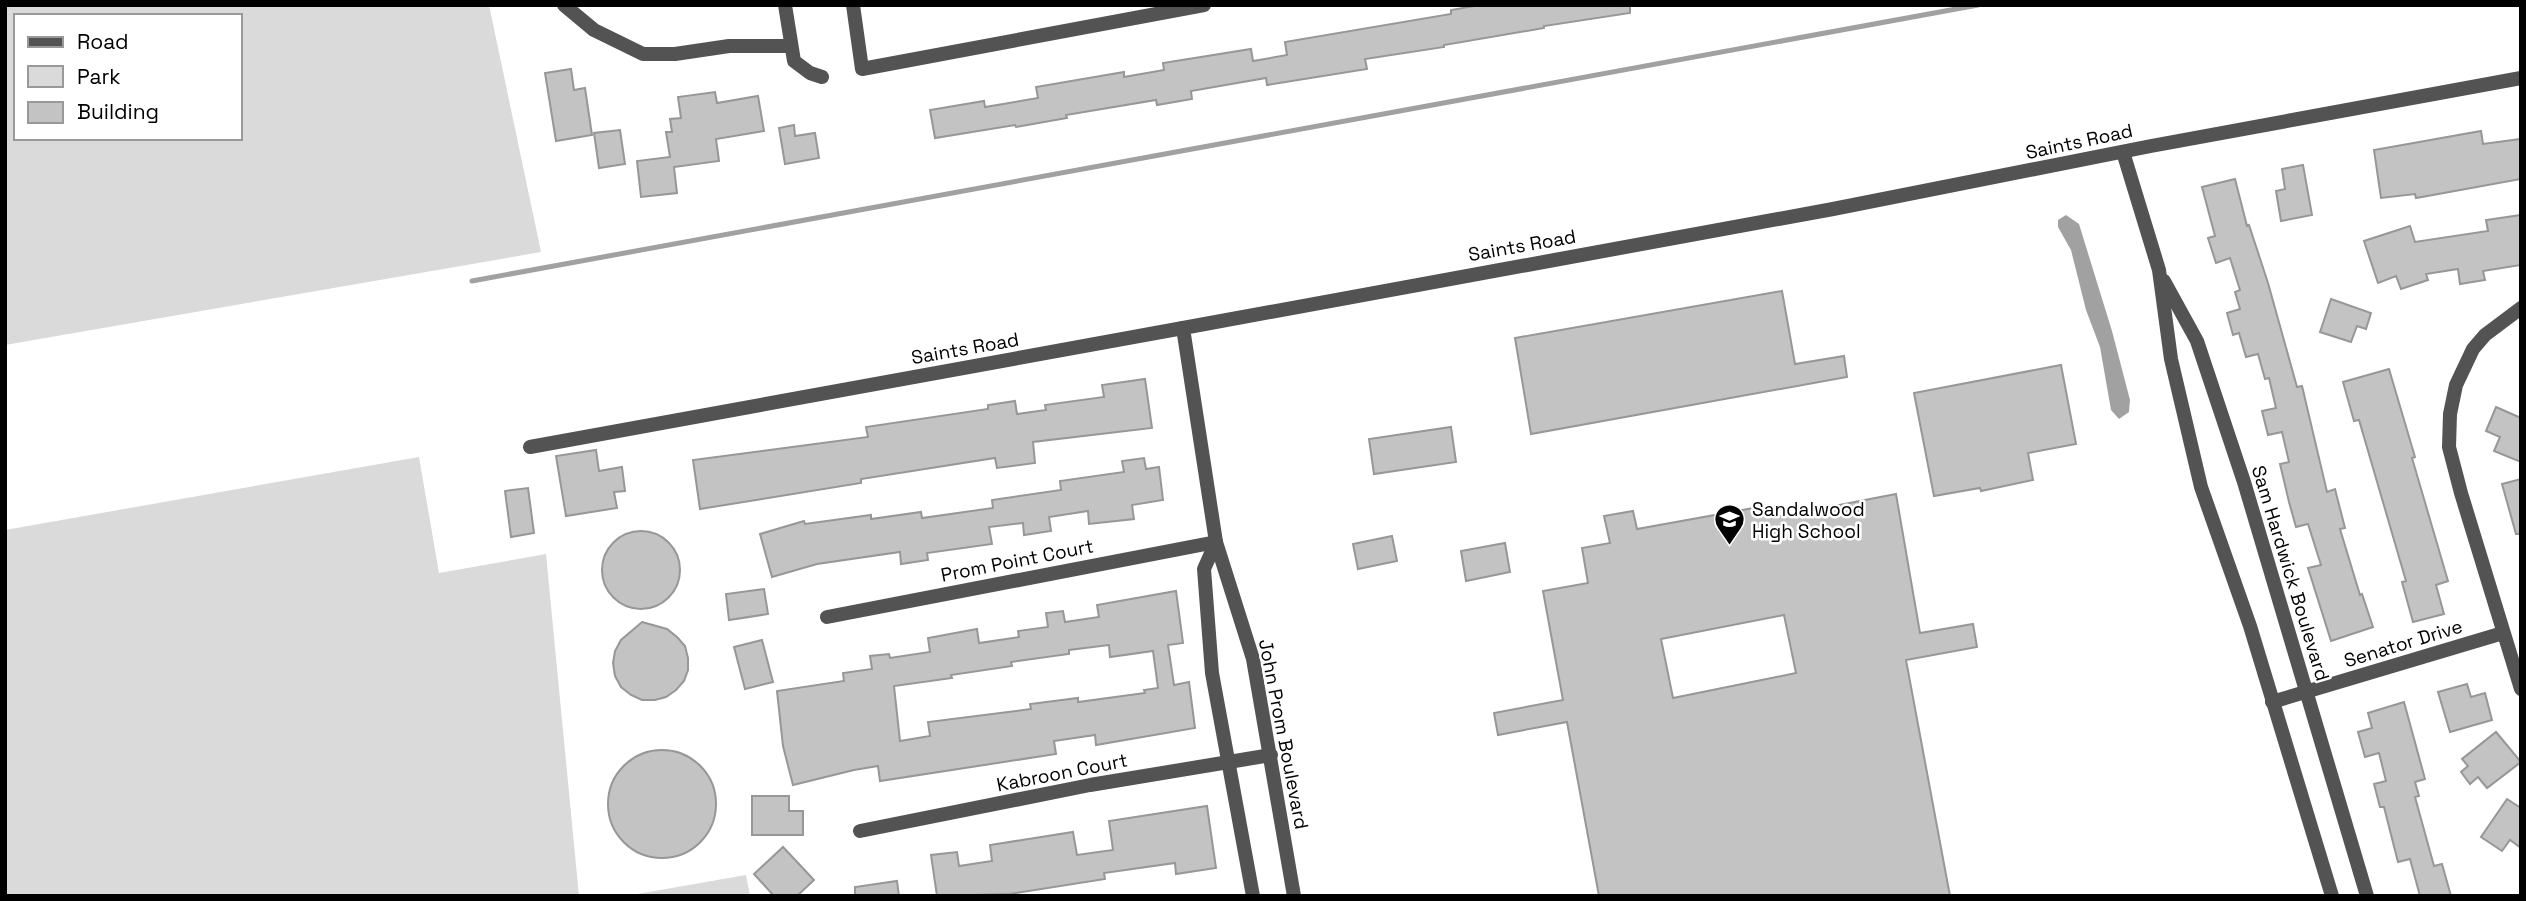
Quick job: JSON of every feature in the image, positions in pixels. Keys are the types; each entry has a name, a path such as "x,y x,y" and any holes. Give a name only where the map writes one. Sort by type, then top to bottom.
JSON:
{"street":[{"path":"564,5 594,30 643,54 675,54 729,46 790,46"},
{"path":"785,5 794,61 822,78"},
{"path":"853,5 862,69 1204,5"},
{"name":"Saints Road","path":"530,447 1833,209 2521,78"},
{"name":"Sam Hardwick Boulevard","path":"2123,152 2159,270 2171,359 2201,487 2250,626 2332,896"},
{"name":"Sam Hardwick Boulevard","path":"2159,270 2197,341 2246,489 2367,896"},
{"path":"2521,308 2485,335 2473,349 2456,386 2450,414 2449,447 2521,689"},
{"name":"John Prom Boulevard","path":"1183,328 1216,542 1252,659 1294,896"},
{"name":"John Prom Boulevard","path":"1216,542 1204,569 1212,673 1255,894"},
{"name":"Prom Point Court","path":"827,617 1216,542"},
{"name":"Senator Drive","path":"2273,702 2504,633"},
{"name":"Kabroon Court","path":"860,831 1090,785 1271,755"}],"green space":[{"path":"5,5 489,5 541,252 5,345"},
{"path":"419,457 439,573 546,554 579,896 5,896 5,530"},
{"path":"746,875 750,896 626,896"}],"shaded area":[{"path":"2066,215 2079,224 2130,400 2129,412 2119,419 2111,410 2100,347 2086,310 2071,250 2058,227 2058,220"}],"building":[{"path":"1480,5 1630,5 1630,13 1365,59 1367,69 1267,85 1266,78 1191,91 1192,99 1157,105 1156,100 1066,115 1067,118 1016,127 1015,125 935,138 930,110 984,101 985,107 1038,98 1036,87 1124,72 1124,77 1164,70 1163,63 1251,49 1253,61 1287,55 1285,42 1451,14 1451,10"},
{"path":"571,69 574,90 585,88 592,135 556,141 545,73"},
{"path":"715,92 717,103 758,96 764,131 716,139 719,161 674,167 677,193 641,197 637,161 670,157 666,132 672,132 670,119 681,118 678,97"},
{"path":"794,125 795,136 815,133 819,158 785,164 779,128"},
{"path":"620,130 625,164 599,168 594,133"},
{"path":"2481,131 2483,144 2521,139 2521,179 2416,198 2415,194 2381,198 2374,150"},
{"path":"2303,165 2312,215 2281,221 2276,191 2285,189 2282,169"},
{"path":"2235,179 2297,387 2302,386 2327,492 2335,489 2345,528 2340,529 2360,595 2362,594 2373,627 2331,641 2308,568 2321,565 2308,524 2296,527 2280,464 2289,462 2282,432 2268,435 2262,411 2276,408 2269,378 2265,379 2258,354 2246,357 2239,333 2233,335 2227,313 2240,309 2235,292 2240,290 2230,258 2216,263 2208,238 2215,236 2202,187"},
{"path":"2521,215 2521,265 2483,271 2485,280 2460,284 2458,269 2426,274 2428,280 2401,289 2396,276 2378,283 2364,241 2410,226 2415,242 2488,231 2486,220"},
{"path":"1782,291 1795,364 1844,356 1847,377 1531,434 1515,338"},
{"path":"2331,299 2371,313 2366,329 2357,326 2351,342 2320,332"},
{"path":"2061,365 2076,444 2028,453 2033,480 1981,491 1980,488 1934,496 1914,393"},
{"path":"2389,369 2448,581 2436,585 2444,614 2413,622 2402,582 2406,581 2359,420 2354,421 2343,382"},
{"path":"1145,379 1152,428 1033,442 1035,463 997,468 995,458 861,479 861,483 700,509 693,460 868,437 866,427 988,409 988,405 1015,401 1017,414 1046,410 1045,405 1104,397 1102,385"},
{"path":"2496,407 2521,418 2521,462 2494,451 2500,437 2486,431"},
{"path":"1451,427 1456,462 1374,474 1369,439"},
{"path":"596,450 599,471 622,467 625,491 614,492 617,508 566,516 556,456"},
{"path":"1144,458 1146,469 1159,467 1163,500 1132,505 1134,519 1089,524 1088,511 1049,517 1051,531 1024,535 1023,523 989,527 992,544 927,553 928,560 901,564 900,552 817,564 772,577 760,534 804,521 805,524 871,515 871,519 921,512 922,518 993,508 992,500 1061,490 1060,481 1124,472 1122,461"},
{"path":"2521,479 2521,534 2516,534 2502,484"},
{"path":"528,488 534,533 511,537 505,491"},
{"path":"1896,494 1920,633 1973,624 1977,647 1906,660 1950,896 1599,896 1567,722 1498,735 1494,713 1563,700 1543,591 1588,583 1582,548 1610,543 1604,516 1633,511 1637,529 1770,505 1772,518","holes":["1784,615 1796,673 1673,698 1661,639"]},
{"path":"641,531 656,534 668,543 677,555 680,570 677,585 668,597 656,606 641,609 626,606 614,597 605,585 602,570 605,555 614,543 626,534"},
{"path":"1392,536 1397,561 1358,569 1353,544"},
{"path":"1505,543 1510,572 1466,581 1461,551"},
{"path":"764,589 768,614 729,620 726,594"},
{"path":"1176,591 1183,643 1168,645 1174,685 1189,682 1195,728 1096,745 1095,735 1054,741 1056,754 880,781 878,766 793,785 783,746 777,691 844,681 843,673 872,669 870,656 889,654 890,658 930,652 928,638 977,629 979,643 1019,637 1018,631 1048,627 1046,613 1063,611 1065,622 1099,617 1097,605","holes":["1109,645 1110,657 1153,651 1158,688 1144,690 1145,693 1078,702 1078,698 1030,704 1031,709 928,722 930,736 900,741 894,686 1012,666 1011,662 1069,654 1069,650"]},
{"path":"642,622 667,629 685,646 688,658 684,681 666,697 655,700 642,700 631,695 621,687 615,676 615,651 621,640"},
{"path":"762,640 773,682 745,689 734,647"},
{"path":"2467,684 2471,697 2485,693 2492,720 2450,732 2438,692"},
{"path":"2404,702 2425,779 2415,782 2419,796 2415,797 2434,866 2442,864 2451,896 2420,896 2410,859 2398,862 2384,807 2380,807 2374,784 2386,781 2379,753 2365,757 2358,732 2372,728 2368,713"},
{"path":"2496,732 2521,762 2487,788 2478,777 2470,784 2461,772 2468,766 2462,759"},
{"path":"662,750 683,754 700,766 712,783 716,804 712,825 700,842 683,854 662,858 641,854 624,842 612,825 608,804 612,783 624,766 641,754"},
{"path":"752,796 789,796 789,811 803,811 803,835 752,835"},
{"path":"2507,799 2521,808 2521,848 2510,840 2502,851 2481,837"},
{"path":"1207,806 1216,868 1176,874 1175,863 1104,873 1105,879 1010,894 937,896 931,855 957,852 959,866 992,861 990,845 1073,832 1077,855 1113,850 1109,821"},
{"path":"783,847 814,880 797,896 774,896 754,874"},
{"path":"897,881 899,896 855,896 855,887"}],"waterway":[{"path":"472,281 1978,5"}],"place":[{"name":"Sandalwood High School","path":"1729,547"}]}
